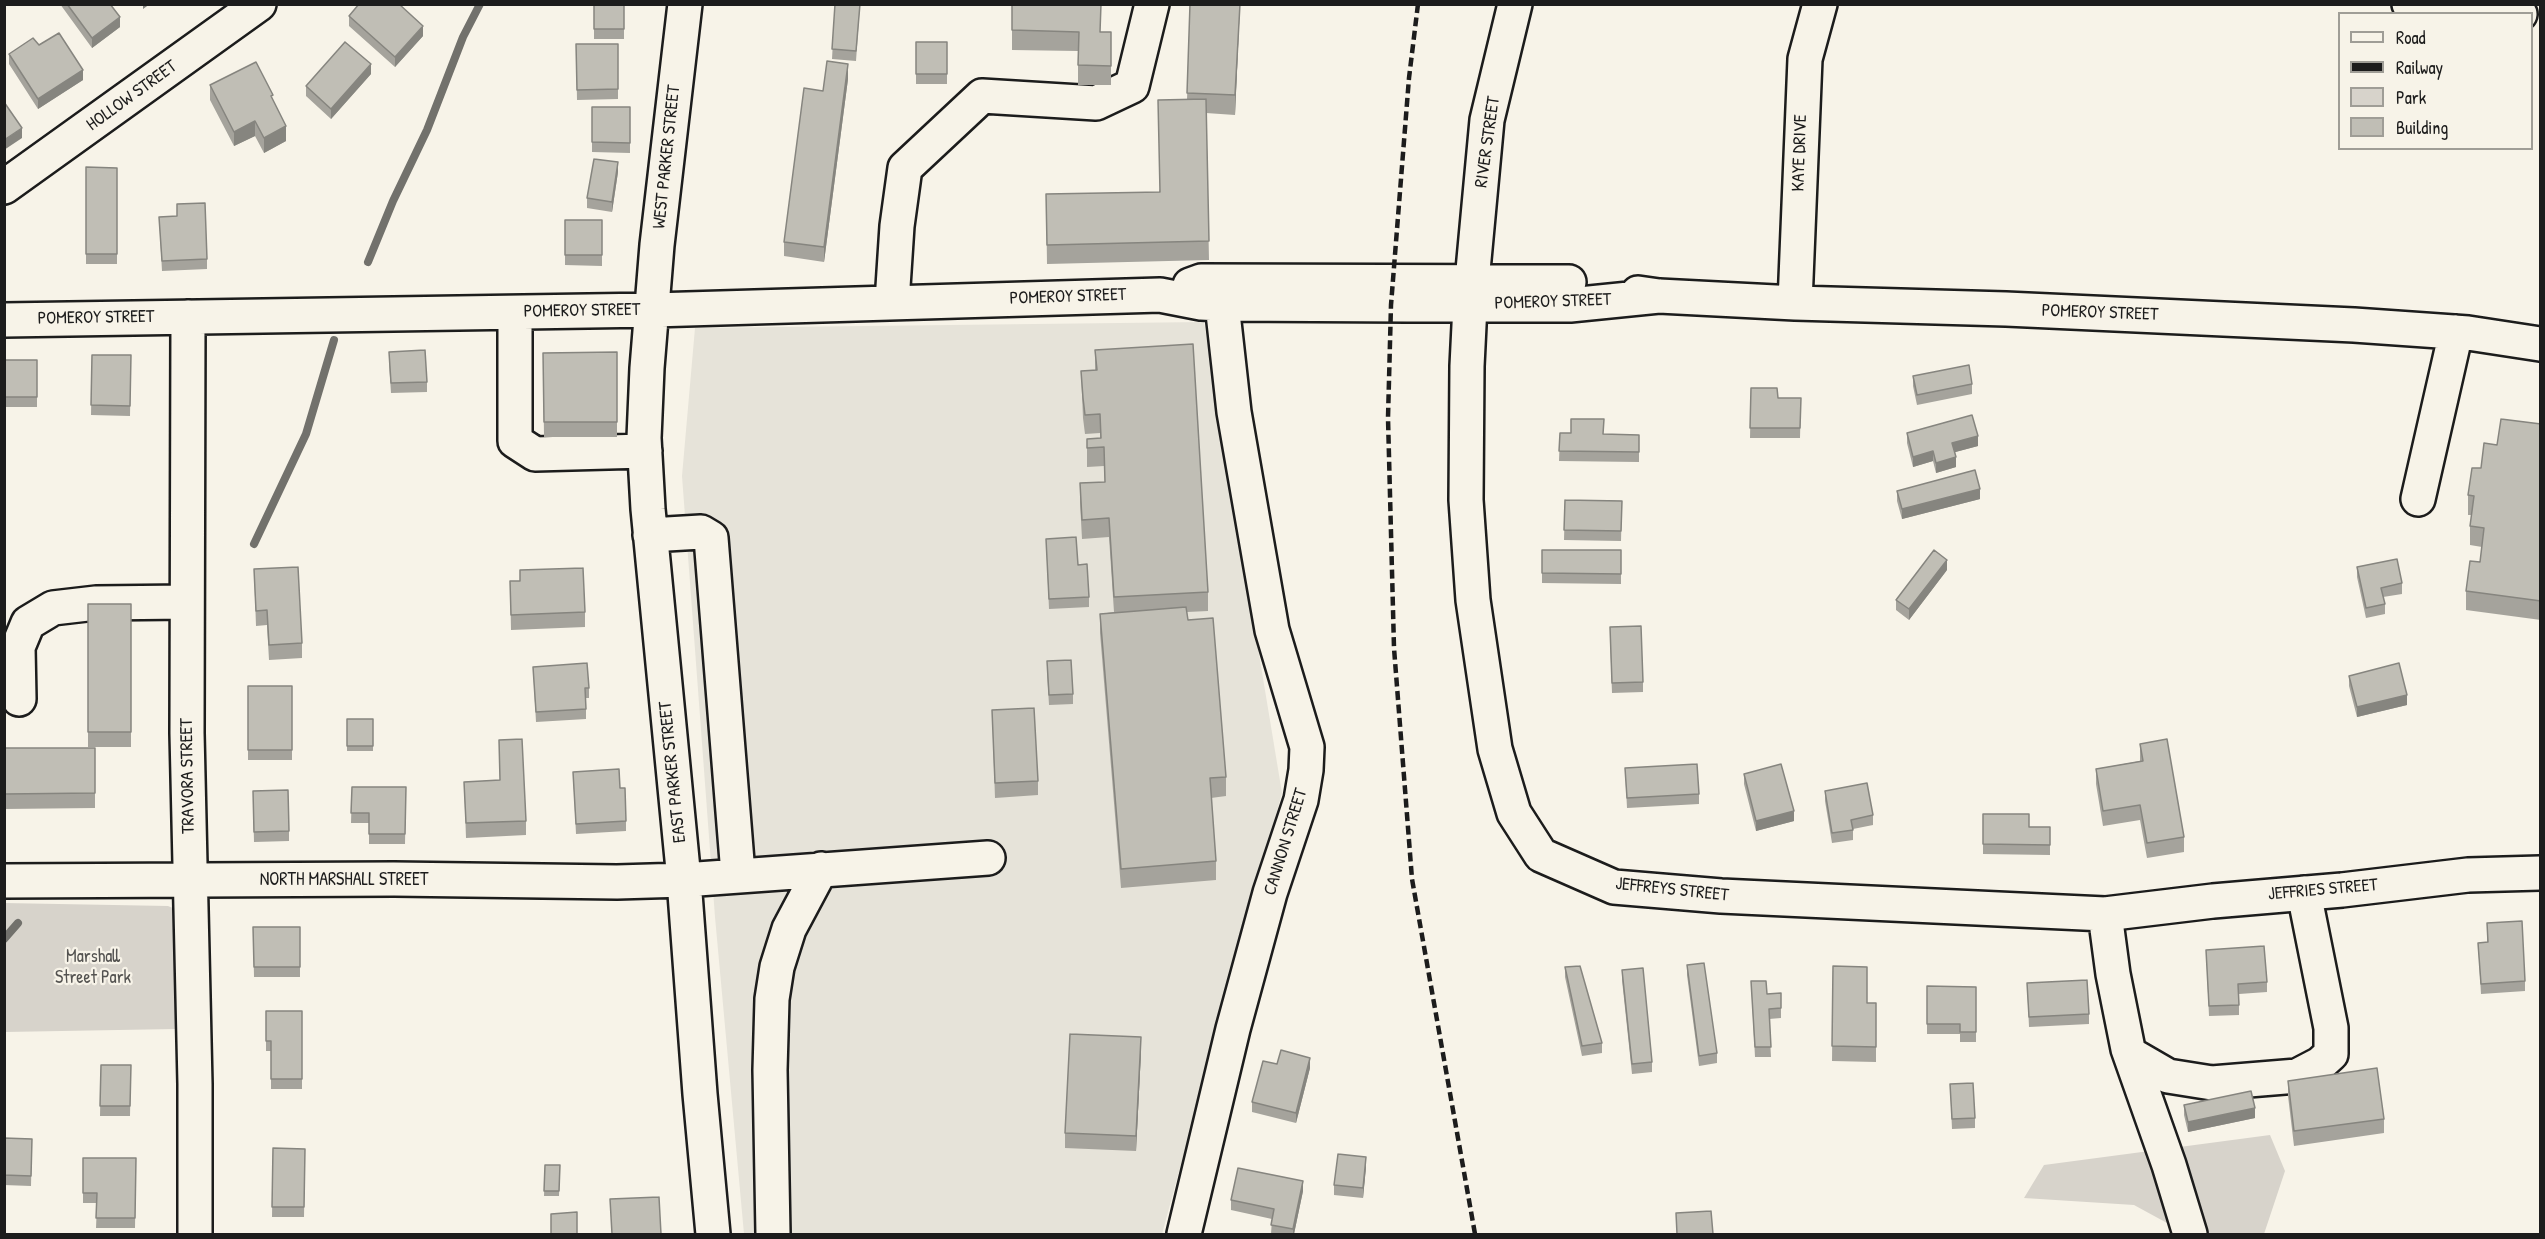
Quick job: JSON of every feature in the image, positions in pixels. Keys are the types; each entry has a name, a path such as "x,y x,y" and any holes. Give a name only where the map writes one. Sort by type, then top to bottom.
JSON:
{"street":[{"name":"HOLLOW STREET","path":"4,187 259,4"},
{"name":"WEST PARKER STREET","path":"653,310 667,149 685,4"},
{"path":"892,302 897,226 905,168 982,96 1096,104 1132,86 1152,4"},
{"name":"RIVER STREET","path":"1466,500 1467,366 1471,293 1487,120 1515,4"},
{"name":"KAYE DRIVE","path":"1795,303 1805,59 1820,4"},
{"path":"2409,4 2498,12"},
{"name":"POMEROY STREET","path":"1160,295 1201,281 1471,293 1570,305 1659,296 2235,319 2456,332 2541,344"},
{"name":"POMEROY STREET","path":"4,320 653,310 1160,295 1201,303 1222,304 1471,293"},
{"name":"CANNON STREET","path":"1184,1234 1233,1029 1270,893 1301,800 1307,747 1270,619 1234,412 1222,304"},
{"name":"EAST PARKER STREET","path":"653,310 647,368 645,451 650,535 684,880 713,1234"},
{"path":"514,313 516,441 535,453 645,451"},
{"name":"TRAVORA STREET","path":"188,317 190,880 195,1084 195,1234"},
{"path":"2418,499 2456,332"},
{"name":"JEFFREYS STREET","path":"1466,500 1473,600 1495,749 1514,813 1541,855 1614,887 1721,896 2105,914"},
{"path":"650,535 700,532 711,538 738,874"},
{"path":"19,699 18,647 28,623 53,608 96,603 188,602"},
{"name":"NORTH MARSHALL STREET","path":"4,881 394,879 617,882 684,880 738,874 988,858"},
{"path":"773,1234 770,1070 772,999 777,967 789,928 821,869"},
{"name":"JEFFRIES STREET","path":"2105,914 2214,900 2304,893 2468,875 2541,873"},
{"path":"2130,1054 2168,1076 2211,1083 2297,1076 2320,1064 2331,1054 2331,1028 2304,893"},
{"path":"2105,914 2113,974 2130,1054 2169,1165 2190,1234"}],"shaded area":[{"path":"1204,322 1282,793 1162,1234 744,1234 715,917 682,476 695,328"}],"green space":[{"name":"Marshall Street Park","path":"4,903 168,906 182,912 175,1029 5,1032"},
{"path":"2270,1135 2285,1171 2264,1234 2176,1234 2167,1223 2134,1205 2024,1198 2044,1165"}],"building":[{"path":"67,4 110,4 120,17 92,38"},
{"path":"359,4 399,4 423,26 395,57 349,16"},
{"path":"594,4 624,4 624,29 594,29"},
{"path":"835,4 860,4 856,51 832,49"},
{"path":"1012,4 1101,4 1100,32 1111,32 1111,66 1078,65 1079,32 1012,30"},
{"path":"1190,4 1240,4 1235,95 1187,93"},
{"path":"59,33 83,70 38,99 9,54 33,38 39,45"},
{"path":"345,42 371,64 331,109 306,86"},
{"path":"916,42 947,42 947,74 916,74"},
{"path":"576,44 618,44 618,89 577,90"},
{"path":"827,61 848,64 824,247 784,242 804,88 823,91"},
{"path":"256,62 286,126 264,138 255,121 234,132 210,85"},
{"path":"1206,99 1209,241 1047,245 1046,194 1160,192 1158,100"},
{"path":"4,102 22,128 4,140"},
{"path":"592,107 630,107 630,143 592,142"},
{"path":"594,159 618,162 612,202 587,198"},
{"path":"86,167 117,168 117,254 86,254"},
{"path":"205,203 207,259 162,261 159,217 177,216 177,204"},
{"path":"565,220 602,220 602,255 565,255"},
{"path":"1193,344 1208,592 1114,597 1109,518 1082,520 1080,483 1105,482 1104,447 1087,448 1087,439 1101,438 1100,414 1085,415 1081,371 1097,370 1095,350"},
{"path":"425,350 427,382 391,383 389,352"},
{"path":"617,352 617,422 544,422 543,353"},
{"path":"92,355 131,355 130,406 91,405"},
{"path":"4,360 37,360 37,397 4,397"},
{"path":"1969,365 1972,384 1917,395 1913,376"},
{"path":"1751,388 1777,388 1778,398 1801,398 1800,428 1750,428"},
{"path":"1972,415 1978,436 1952,443 1956,457 1936,463 1933,451 1913,457 1907,433"},
{"path":"1571,419 1604,419 1603,434 1639,435 1639,452 1559,451 1560,433 1571,433"},
{"path":"2501,419 2541,424 2541,601 2466,591 2470,561 2480,562 2484,528 2470,526 2474,496 2468,495 2472,468 2481,468 2484,443 2497,445"},
{"path":"1975,470 1980,489 1902,509 1897,491"},
{"path":"1565,500 1622,501 1621,531 1564,530"},
{"path":"1076,537 1078,565 1087,564 1089,597 1049,599 1046,539"},
{"path":"1542,550 1621,550 1621,574 1542,573"},
{"path":"1934,550 1947,560 1909,609 1896,600"},
{"path":"2397,559 2402,583 2381,588 2385,604 2366,608 2357,567"},
{"path":"298,567 302,643 269,645 267,610 256,611 254,569"},
{"path":"583,568 585,612 511,615 510,581 520,581 520,570"},
{"path":"88,604 131,604 131,732 88,732"},
{"path":"1186,607 1188,620 1213,618 1226,777 1210,778 1216,861 1121,869 1100,614"},
{"path":"1641,626 1643,682 1612,683 1610,627"},
{"path":"1071,660 1073,694 1049,695 1047,661"},
{"path":"587,663 589,688 585,688 586,709 536,712 533,667"},
{"path":"2399,663 2407,695 2357,707 2349,676"},
{"path":"248,686 292,686 292,750 248,750"},
{"path":"1034,708 1038,781 995,783 992,710"},
{"path":"347,719 373,719 373,746 347,746"},
{"path":"522,739 526,821 466,823 464,782 500,780 499,740"},
{"path":"2167,739 2184,837 2147,843 2140,805 2103,811 2096,769 2143,761 2140,744"},
{"path":"4,748 95,748 95,793 4,794"},
{"path":"1697,764 1699,794 1627,798 1625,768"},
{"path":"1781,764 1794,811 1756,821 1744,774"},
{"path":"619,769 620,788 625,788 626,821 576,824 573,772"},
{"path":"1867,783 1873,815 1851,820 1853,830 1832,833 1825,791"},
{"path":"352,787 406,787 405,834 369,834 369,813 351,813"},
{"path":"288,790 289,831 254,832 253,791"},
{"path":"1983,814 2029,814 2029,827 2050,827 2050,845 1983,844"},
{"path":"2522,921 2525,981 2481,984 2478,943 2488,942 2487,923"},
{"path":"253,927 300,927 300,967 254,967"},
{"path":"2264,946 2267,982 2238,984 2239,1005 2209,1006 2206,950"},
{"path":"1704,963 1717,1053 1699,1056 1687,965"},
{"path":"1580,966 1602,1043 1582,1046 1565,967"},
{"path":"1833,966 1867,967 1867,1003 1876,1003 1876,1047 1832,1046"},
{"path":"1643,968 1652,1062 1632,1064 1622,970"},
{"path":"2087,980 2089,1014 2029,1017 2027,983"},
{"path":"1751,981 1766,981 1767,994 1781,993 1781,1008 1769,1009 1771,1047 1755,1047"},
{"path":"1927,986 1976,987 1976,1032 1960,1032 1960,1024 1927,1024"},
{"path":"266,1011 302,1011 302,1079 271,1079 271,1041 266,1041"},
{"path":"1070,1034 1141,1037 1136,1136 1065,1133"},
{"path":"1281,1050 1310,1058 1296,1113 1252,1102 1263,1061 1277,1064"},
{"path":"101,1065 131,1065 130,1106 100,1106"},
{"path":"2377,1068 2384,1119 2294,1131 2288,1081"},
{"path":"1973,1083 1975,1118 1952,1119 1950,1084"},
{"path":"2251,1091 2255,1108 2188,1122 2184,1105"},
{"path":"4,1138 32,1139 31,1176 4,1175"},
{"path":"273,1148 305,1149 304,1207 272,1207"},
{"path":"1338,1154 1366,1157 1363,1188 1334,1185"},
{"path":"83,1158 136,1158 135,1218 96,1218 97,1193 83,1193"},
{"path":"545,1165 560,1165 559,1191 544,1191"},
{"path":"1238,1168 1303,1181 1293,1229 1271,1225 1274,1209 1231,1200"},
{"path":"659,1197 661,1234 612,1234 610,1199"},
{"path":"1711,1211 1713,1234 1677,1234 1676,1213"},
{"path":"577,1212 577,1234 551,1234 551,1214"}],"waterway":[{"path":"368,262 393,201 427,130 463,37 480,4"},
{"path":"254,544 306,434 334,340"},
{"path":"4,939 18,923"}],"railway":[{"path":"1418,4 1409,78 1391,305 1388,418 1394,648 1412,879 1475,1234"}]}
